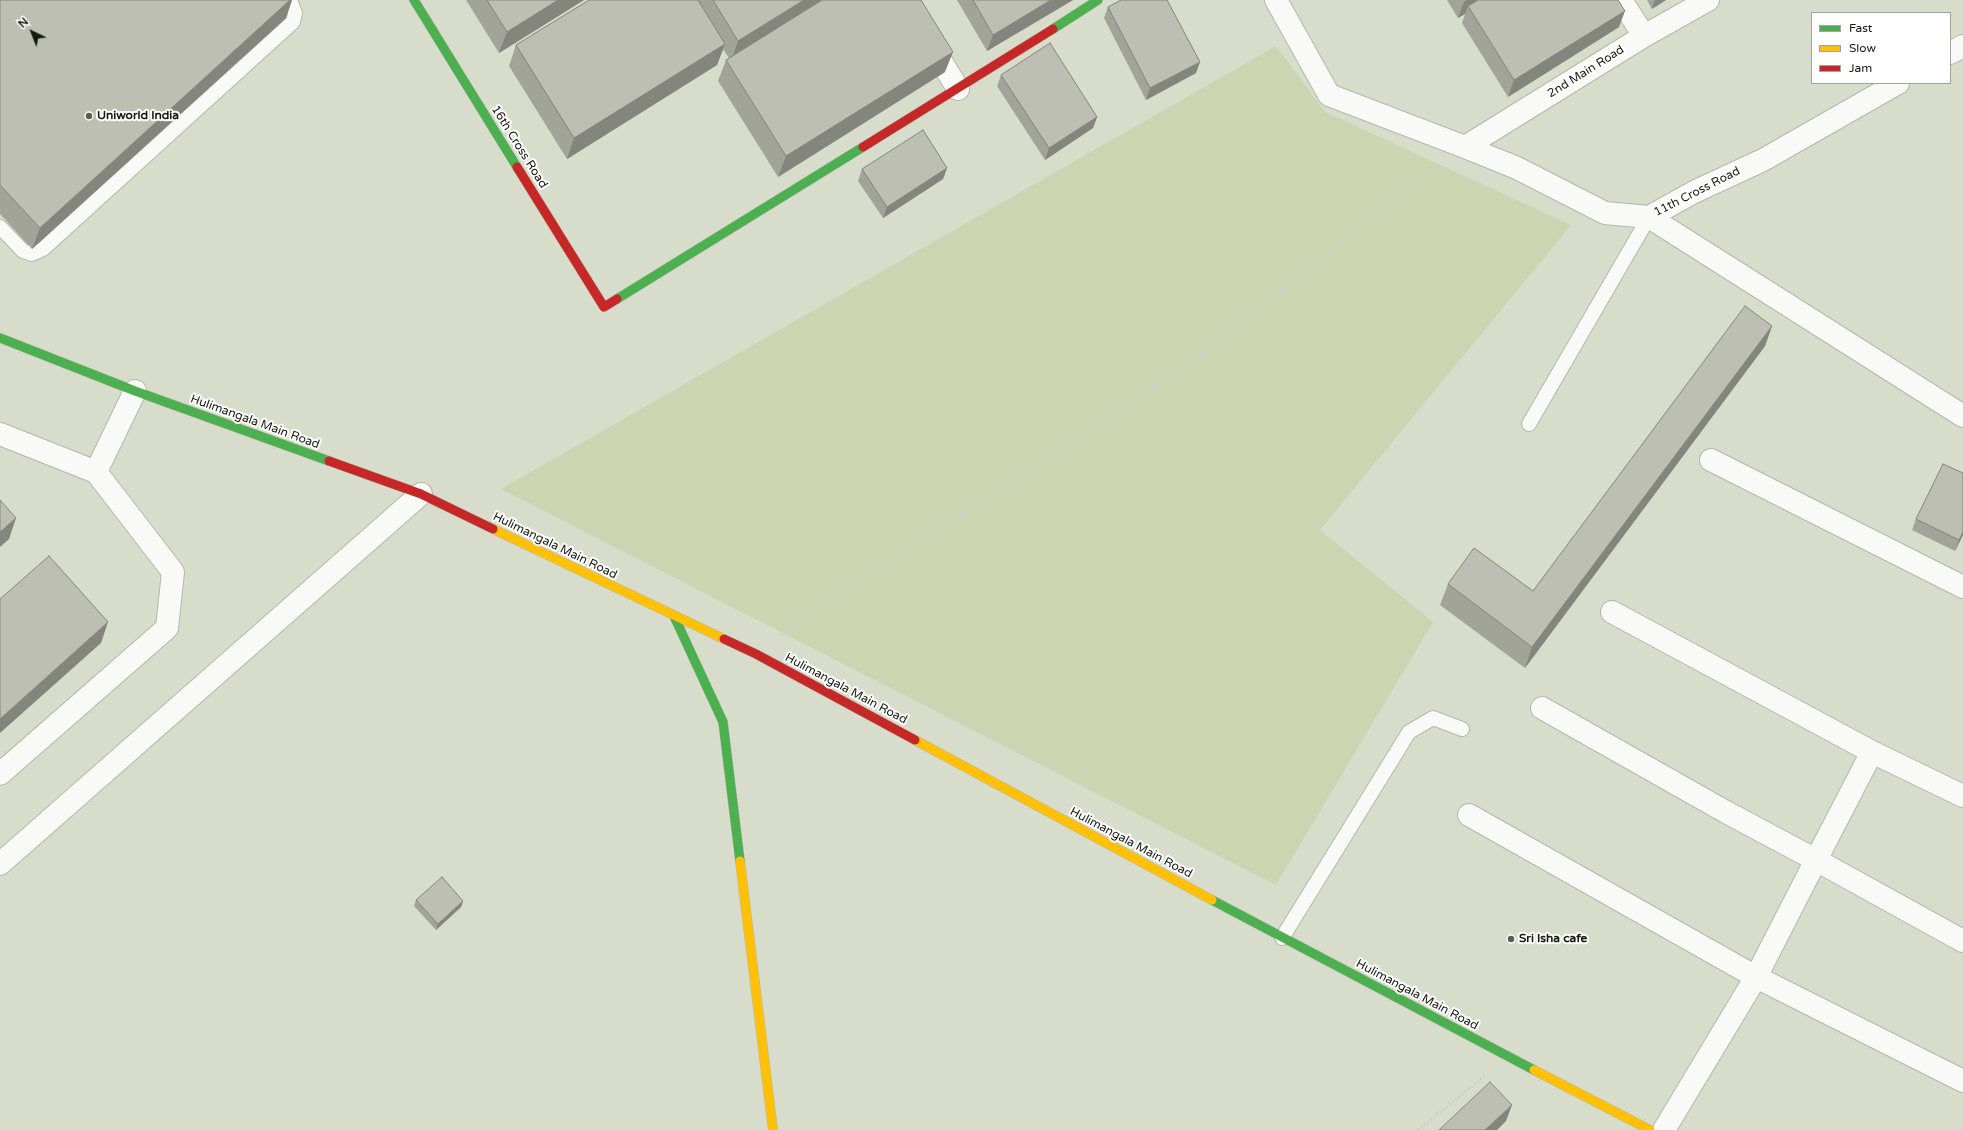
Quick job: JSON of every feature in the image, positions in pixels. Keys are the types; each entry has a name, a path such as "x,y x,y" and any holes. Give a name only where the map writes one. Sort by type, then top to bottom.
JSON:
{"street":[{"name":"16th Cross Road","path":"414,0 604,307 958,89"},
{"path":"904,0 958,89 1098,0"},
{"name":"11th Cross Road","path":"1276,0 1329,95 1517,168 1604,213 1649,217 1694,192 1763,160 1896,84"},
{"path":"1621,0 1644,36"},
{"name":"2nd Main Road","path":"1465,147 1644,36 1708,0"},
{"path":"1951,52 1963,46"},
{"path":"1649,217 1963,416"},
{"name":"Hulimangala Main Road","path":"0,338 135,391 421,494 756,654 1282,938 1650,1130"},
{"path":"96,472 135,391"},
{"path":"0,434 96,472 174,572 167,628 0,774"},
{"path":"1711,460 1963,586"},
{"path":"0,864 421,494"},
{"path":"1612,612 1872,752 1963,796"},
{"path":"674,616 723,722 774,1130"},
{"path":"1542,708 1726,812 1963,942"},
{"path":"1664,1130 1756,977 1872,752"},
{"path":"1469,815 1756,977 1963,1081"}],"lane":[{"path":"1,232 23,251 32,254 43,249 293,22 295,13 290,0"},
{"path":"1529,424 1649,217"},
{"path":"1282,938 1409,732 1433,718 1462,729"}],"path":[{"path":"756,654 838,594 1026,472 1204,353 1377,212 1465,147"},
{"path":"1418,1130 1509,1057"}],"green space":[{"path":"1276,46 1325,112 1571,225 1320,530 1433,622 1276,885 501,489"}],"building":[{"name":"Uniworld India","path":"0,0 290,0 40,228 0,185"},
{"path":"487,0 558,0 507,32"},
{"path":"589,0 698,0 725,44 574,138 516,45"},
{"path":"713,0 804,0 738,41"},
{"path":"822,0 921,0 953,52 786,156 726,60"},
{"path":"973,0 1051,0 993,35"},
{"path":"1121,0 1167,0 1200,62 1150,88 1108,7"},
{"path":"1478,0 1618,0 1625,11 1514,80 1468,6"},
{"path":"1050,43 1097,117 1049,148 1001,75"},
{"path":"923,130 947,168 887,207 862,169"},
{"path":"1745,306 1772,326 1532,647 1448,584 1474,548 1533,591"},
{"path":"1943,464 1963,473 1963,532 1959,540 1916,519"},
{"path":"0,500 16,518 0,532"},
{"path":"49,556 108,622 0,719 0,599"},
{"path":"442,877 463,901 438,924 416,900"},
{"path":"1490,1082 1512,1105 1485,1130 1439,1130"}],"traffic: fast":[{"path":"414,0 517,167"},
{"path":"1053,29 1098,0"},
{"path":"617,299 863,147"},
{"path":"0,338 135,391 329,461"},
{"path":"674,616 723,722 740,861"},
{"path":"1212,900 1534,1070"}],"traffic: slow":[{"path":"493,529 724,639"},
{"path":"915,740 1212,900"},
{"path":"740,861 773,1130"},
{"path":"1534,1070 1650,1130"}],"traffic: jam":[{"path":"863,147 1053,29"},
{"path":"517,167 604,307 617,299"},
{"path":"329,461 421,494 493,529"},
{"path":"724,639 756,654 915,740"}],"place":[{"name":"Uniworld India","path":"89,116"},
{"name":"Sri Isha cafe","path":"1511,939"}]}
